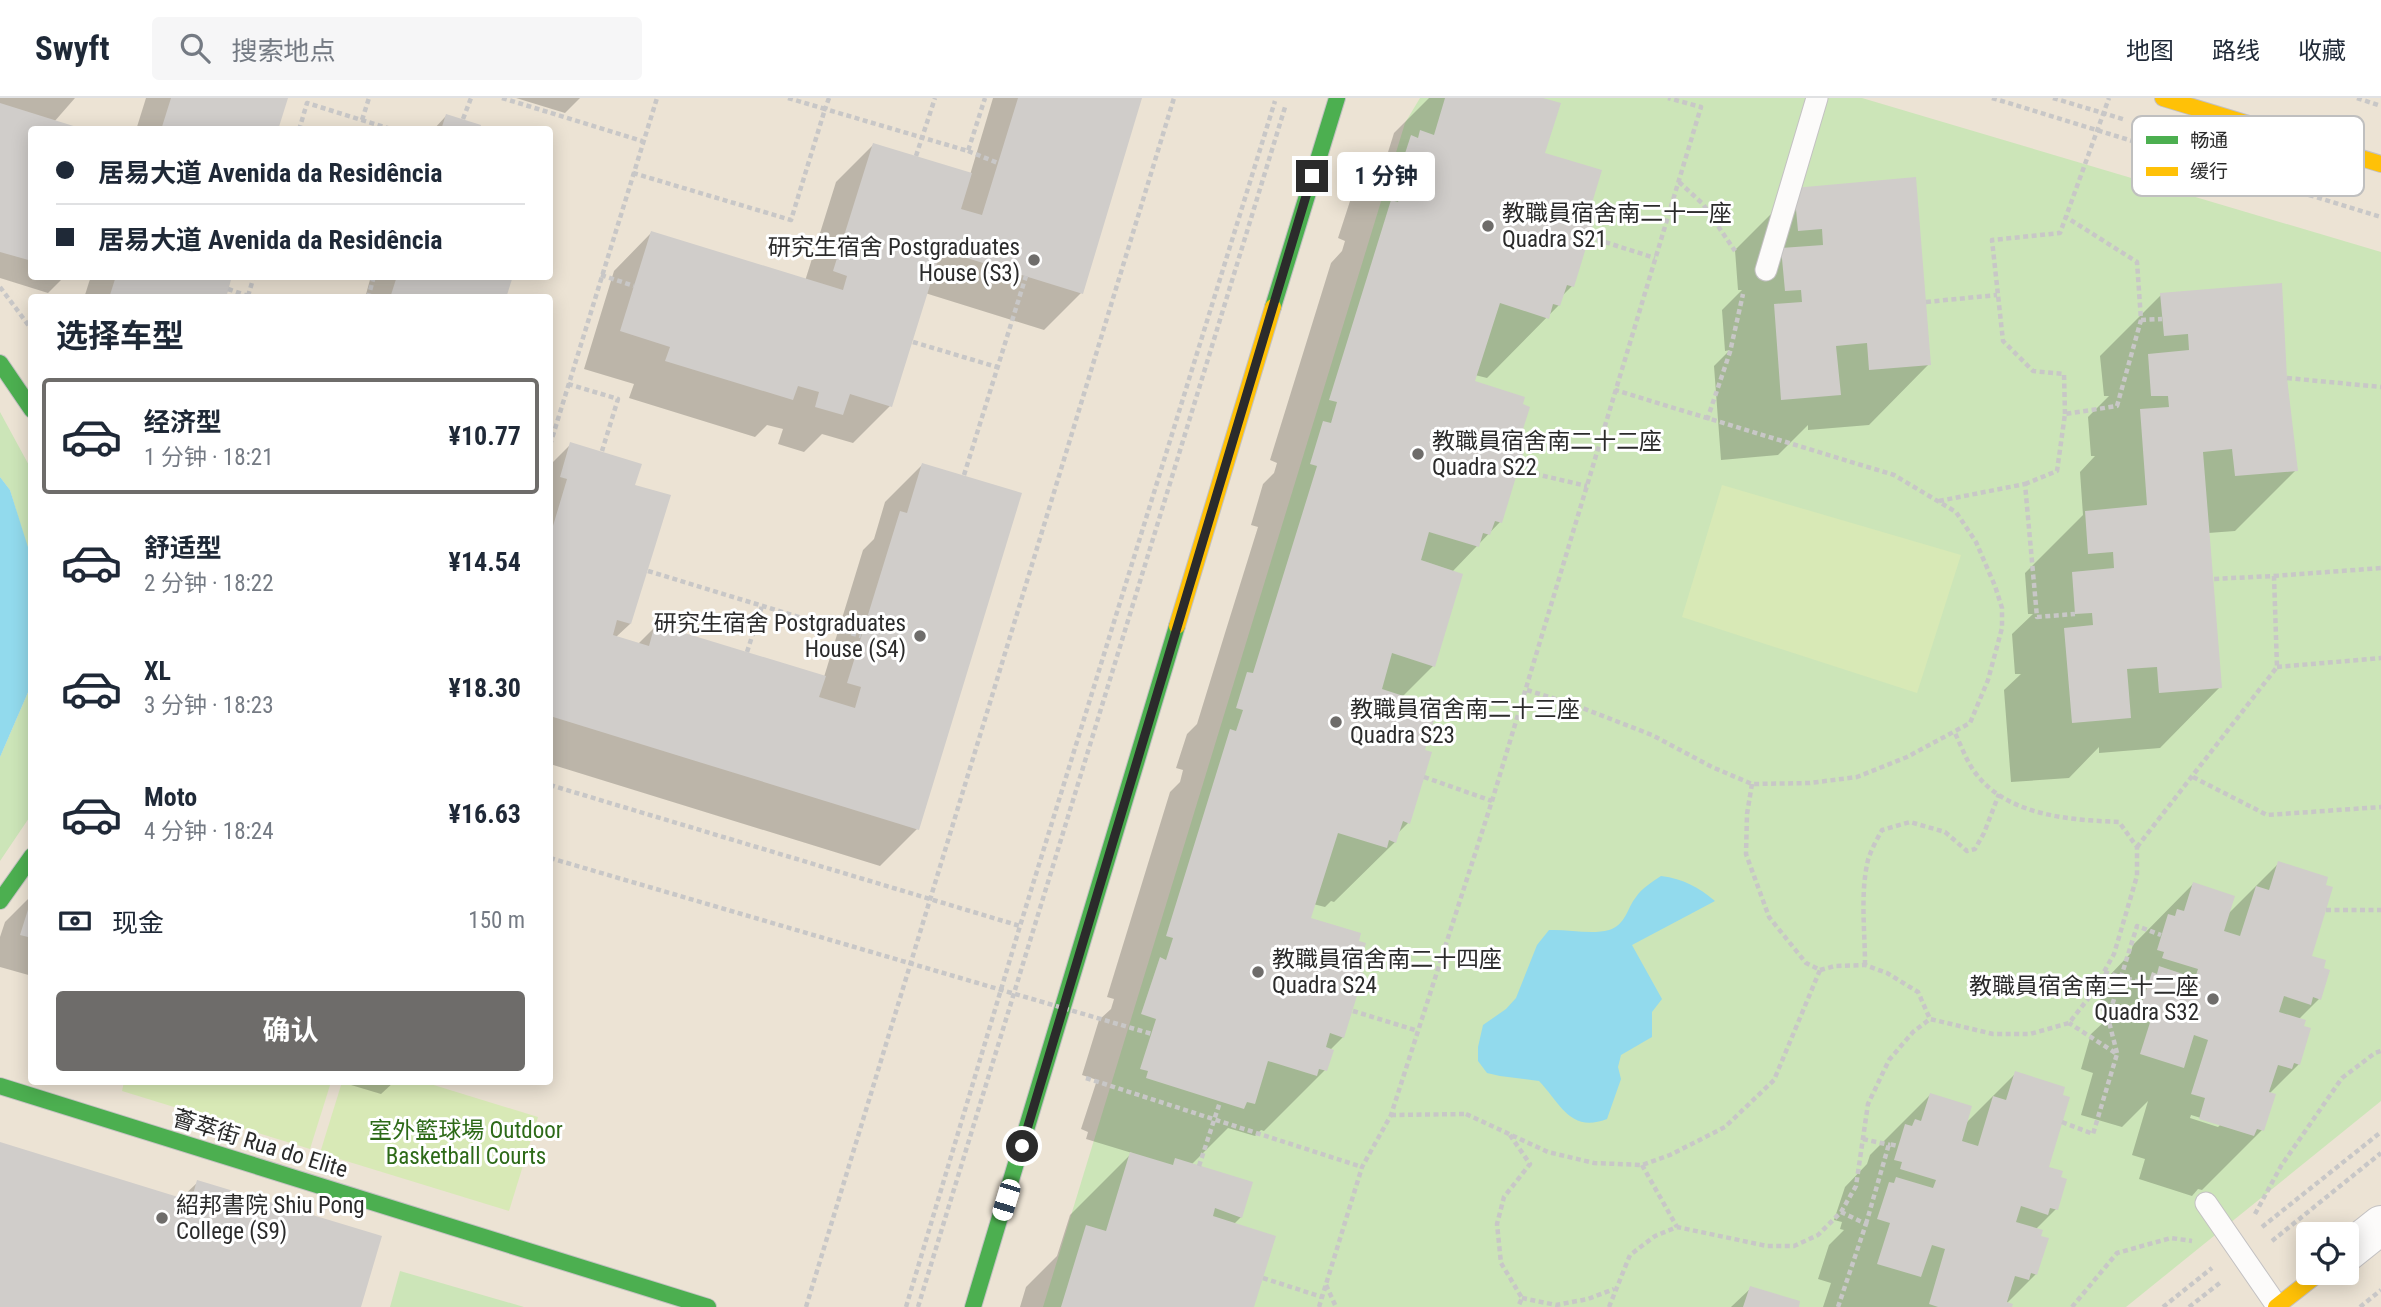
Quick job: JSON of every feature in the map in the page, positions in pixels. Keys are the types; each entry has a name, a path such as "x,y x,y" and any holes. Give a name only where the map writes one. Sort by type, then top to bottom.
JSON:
{"street":[{"path":"2163,98 2222,116"},
{"path":"974,1307 1333,104"},
{"path":"2364,159 2381,164"},
{"path":"0,363 28,405"},
{"path":"0,901 28,862"},
{"name":"薈萃街 Rua do Elite","path":"0,1086 708,1307"},
{"path":"2359,1242 2381,1225"},
{"path":"2277,1307 2305,1285"}],"lane":[{"path":"1766,270 1817,98"},
{"path":"2206,1203 2277,1307"}],"path":[{"path":"362,120 369,98"},
{"path":"463,119 471,98"},
{"path":"502,98 642,141"},
{"path":"553,434 657,98"},
{"path":"788,98 968,151 998,163"},
{"path":"633,173 790,220 829,98"},
{"path":"916,156 935,98"},
{"path":"968,151 985,98"},
{"path":"806,1307 1174,98"},
{"path":"1319,1307 1362,1167 1391,1115 1492,801 1701,107 1668,98"},
{"path":"1992,98 2132,141"},
{"path":"1938,501 2025,484 2057,471 2065,414 2064,374 2033,371 2003,341 1992,240 2060,233 2109,98"},
{"path":"2357,98 2381,106"},
{"path":"905,1307 1275,101"},
{"path":"300,126 307,103 381,126"},
{"path":"918,1307 1286,104"},
{"path":"1679,182 1703,204 1732,244 1739,259"},
{"path":"2312,196 2381,217"},
{"path":"2065,414 2117,406 2141,320 2137,261 2066,217"},
{"path":"1589,237 1656,258"},
{"path":"601,275 635,285"},
{"path":"964,475 1026,276"},
{"path":"1707,420 1730,352 1744,286"},
{"path":"0,287 28,325"},
{"path":"228,289 240,294"},
{"path":"1926,302 1997,295"},
{"path":"2141,320 2162,319"},
{"path":"913,342 997,368"},
{"path":"2287,378 2381,387"},
{"path":"568,384 618,399 602,451"},
{"path":"1527,690 1573,704 1652,735 1712,767 1752,783 1810,783 1857,777 1907,757 1970,723 1988,680 2002,628 2002,608 1976,542 1956,512 1894,475 1615,390"},
{"path":"1518,470 1587,486"},
{"path":"2025,484 2037,617 2075,614"},
{"path":"2213,579 2381,568"},
{"path":"648,571 861,636"},
{"path":"2137,846 2277,667 2274,576"},
{"path":"747,652 762,606"},
{"path":"2277,667 2381,658"},
{"path":"1930,1019 1993,1034 2030,1034 2069,1023 2091,995 2113,954 2137,876 2137,846 2119,822 2041,812 2007,801 1977,775 1954,731"},
{"path":"1424,777 1492,801"},
{"path":"2193,777 2267,815 2381,807"},
{"path":"1752,783 1747,814 1746,854 1769,917 1805,963 1821,970 1865,965 1887,973 1918,992 1930,1019"},
{"path":"553,786 1020,926"},
{"path":"1865,965 1863,897 1869,858 1882,830 1910,822 1945,832 1967,850 1975,849 1999,794"},
{"path":"553,859 1152,1034"},
{"path":"2326,910 2381,909"},
{"path":"2062,1122 2093,1134 2117,1054 2108,1018 2137,926 2161,934"},
{"path":"1391,1115 1466,1114 1548,1152 1594,1163 1642,1165 1671,1155 1725,1127 1774,1080 1821,970"},
{"path":"2104,972 2148,984"},
{"path":"1353,1011 1418,1031"},
{"path":"1609,1307 1630,1255 1655,1236 1677,1227 1767,1246 1794,1246 1818,1235 1841,1212 1856,1186 1868,1104 1889,1060 1913,1032 1930,1019"},
{"path":"2069,1023 2117,1054"},
{"path":"2242,1254 2281,1166 2342,1079 2381,1051"},
{"path":"1085,1078 1362,1167"},
{"path":"1199,1166 1220,1102"},
{"path":"1466,1114 1510,1135 1530,1164 1504,1197 1497,1224 1501,1263 1522,1298 1556,1305 1588,1299 1615,1289"},
{"path":"2189,1307 2242,1254 2381,1132"},
{"path":"1863,1139 1898,1146"},
{"path":"1838,1307 1889,1144"},
{"path":"2163,1307 2242,1254 2381,1153"},
{"path":"1642,1165 1677,1227"},
{"path":"1841,1212 1866,1224"},
{"path":"2072,1307 2117,1253 2171,1238 2242,1254"},
{"path":"1263,1278 1322,1297"},
{"path":"1325,1285 1336,1307"},
{"path":"2360,1307 2381,1290"},
{"path":"1518,1307 1522,1298"}],"shaded area":[{"path":"0,98 2381,98 2381,1307 0,1307"}],"green space":[{"path":"1420,98 1862,98 2132,178 2132,196 2192,196 2381,252 2381,1101 2126,1307 1043,1307 1405,123"},
{"path":"0,412 28,463 28,550 10,490 0,477"},
{"path":"1722,485 1961,555 1917,693 1682,617"},
{"path":"28,692 28,819 0,861 0,757"},
{"path":"123,1085 330,1085 310,1149 122,1091"},
{"name":"室外籃球場 Outdoor Basketball Courts","path":"341,1085 434,1085 538,1117 509,1211 320,1153"},
{"path":"400,1271 524,1307 390,1307"}],"water":[{"path":"0,477 10,490 28,547 28,692 0,757"},
{"path":"1661,876 1690,884 1715,901 1632,945 1662,999 1652,1012 1652,1037 1621,1055 1618,1067 1621,1079 1607,1119 1584,1122 1575,1119 1560,1107 1539,1081 1487,1073 1478,1061 1483,1025 1506,1009 1516,998 1537,945 1549,930 1595,932 1615,928 1623,920 1638,894"}],"building":[{"path":"171,98 288,98 279,126 162,126"},
{"name":"研究生宿舍 Postgraduates House (S3)","path":"1018,98 1142,98 1083,294 941,250 892,407 850,394 843,415 815,407 819,392 798,386 793,400 665,361 670,347 620,331 651,231 843,290 847,276 833,271 873,143 972,173 961,209 982,215"},
{"path":"1445,98 1543,98 1561,103 1545,153 1602,170 1589,213 1596,215 1574,287 1567,285 1560,306 1553,304 1549,319 1500,303 1475,381 1525,397 1523,404 1530,407 1519,442 1526,444 1502,523 1495,521 1490,535 1483,533 1479,547 1429,532 1421,560 1463,574 1435,667 1392,653 1382,689 1431,705 1429,712 1436,714 1425,750 1432,752 1410,824 1403,821 1396,843 1389,840 1387,848 1338,833 1311,918 1361,933 1359,941 1366,943 1357,971 1364,973 1344,1038 1330,1033 1326,1047 1334,1050 1327,1071 1319,1069 1317,1076 1268,1061 1255,1104 1247,1102 1244,1109 1146,1078 1148,1071 1140,1069 1156,1019 1141,1014 1160,957 1166,960 1173,938 1166,936 1230,729 1236,731 1243,710 1236,708 1247,672 1253,673 1317,466 1310,464 1323,421 1331,423 1337,402 1329,400 1391,200 1398,202 1405,180 1397,178 1411,135 1418,138 1420,130 1434,135"},
{"path":"0,103 73,126 28,126 28,260 0,252"},
{"path":"446,114 481,125 481,126 442,126"},
{"path":"1916,177 1931,365 1869,370 1867,343 1836,346 1841,395 1781,400 1774,304 1802,302 1801,290 1785,291 1781,248 1823,245 1822,229 1798,231 1794,188"},
{"path":"115,280 231,280 227,294 110,294"},
{"path":"396,280 512,280 507,294 391,294"},
{"path":"2282,283 2287,378 2298,471 2235,476 2232,449 2203,452 2222,688 2159,693 2157,667 2127,669 2131,718 2072,723 2064,628 2093,625 2092,613 2075,614 2072,572 2114,568 2113,552 2088,554 2085,511 2147,505 2140,409 2169,407 2168,396 2151,396 2148,354 2189,350 2188,334 2164,336 2160,293"},
{"name":"研究生宿舍 Postgraduates House (S4)","path":"570,442 642,464 635,485 671,495 631,624 617,620 613,635 649,646 655,624 826,676 819,697 855,708 861,687 847,683 900,511 907,513 922,463 1022,493 919,830 553,717 553,526 567,479 560,477"},
{"name":"教職員宿舍南三十二座 Quadra S32","path":"2278,861 2328,877 2326,885 2333,887 2312,956 2326,960 2324,968 2330,970 2321,1000 2313,997 2311,1005 2284,996 2279,1012 2306,1020 2304,1026 2311,1028 2300,1065 2294,1063 2292,1069 2278,1065 2269,1092 2276,1094 2264,1131 2257,1129 2254,1136 2199,1119 2205,1098 2191,1094 2208,1040 2194,1035 2184,1068 2140,1054 2153,1013 2140,1009 2152,972 2157,974 2159,966 2195,978 2198,969 2162,958 2164,952 2157,950 2168,914 2175,916 2177,909 2184,911 2193,882 2235,896 2224,931 2240,936 2256,886 2269,890"},
{"path":"28,910 28,937 20,935"},
{"path":"2015,1071 2065,1087 2063,1095 2070,1097 2049,1167 2063,1171 2061,1177 2067,1179 2058,1210 2050,1208 2048,1215 2021,1206 2016,1222 2043,1230 2041,1236 2049,1238 2037,1275 2031,1273 2029,1280 2015,1276 2007,1302 2013,1304 2012,1307 1938,1307 1929,1304 1945,1249 1932,1245 1921,1277 1877,1264 1890,1223 1877,1219 1889,1182 1894,1183 1896,1177 1933,1188 1936,1180 1900,1169 1902,1162 1894,1160 1905,1124 1912,1126 1915,1119 1921,1121 1930,1093 1972,1106 1962,1141 1978,1146 1993,1096 2006,1100"},
{"name":"紹邦書院 Shiu Pong College (S9)","path":"0,1142 191,1201 197,1180 382,1236 361,1307 0,1307"},
{"path":"1130,1152 1173,1165 1175,1158 1253,1182 1242,1218 1215,1208 1213,1216 1276,1236 1254,1307 1061,1307 1086,1225 1106,1231"},
{"path":"1750,1286 1800,1301 1799,1307 1743,1307"}],"traffic: fast":[{"path":"1273,307 1337,98"},
{"path":"0,363 28,404"},
{"path":"973,1307 1177,626"},
{"path":"0,901 28,862"},
{"path":"0,1086 708,1307"}],"traffic: slow":[{"path":"2163,98 2222,116"},
{"path":"2364,159 2381,164"},
{"path":"1177,626 1273,307"},
{"path":"2276,1307 2304,1285"}],"place":[{"name":"教職員宿舍南二十一座 Quadra S21","path":"1488,226"},
{"name":"研究生宿舍 Postgraduates House (S3)","path":"1034,260"},
{"name":"教職員宿舍南二十二座 Quadra S22","path":"1418,454"},
{"name":"研究生宿舍 Postgraduates House (S4)","path":"920,636"},
{"name":"教職員宿舍南二十三座 Quadra S23","path":"1336,722"},
{"name":"教職員宿舍南二十四座 Quadra S24","path":"1258,972"},
{"name":"教職員宿舍南三十二座 Quadra S32","path":"2213,999"},
{"name":"紹邦書院 Shiu Pong College (S9)","path":"162,1218"}],"route":[{"path":"1022,1146 1312,176"}]}
